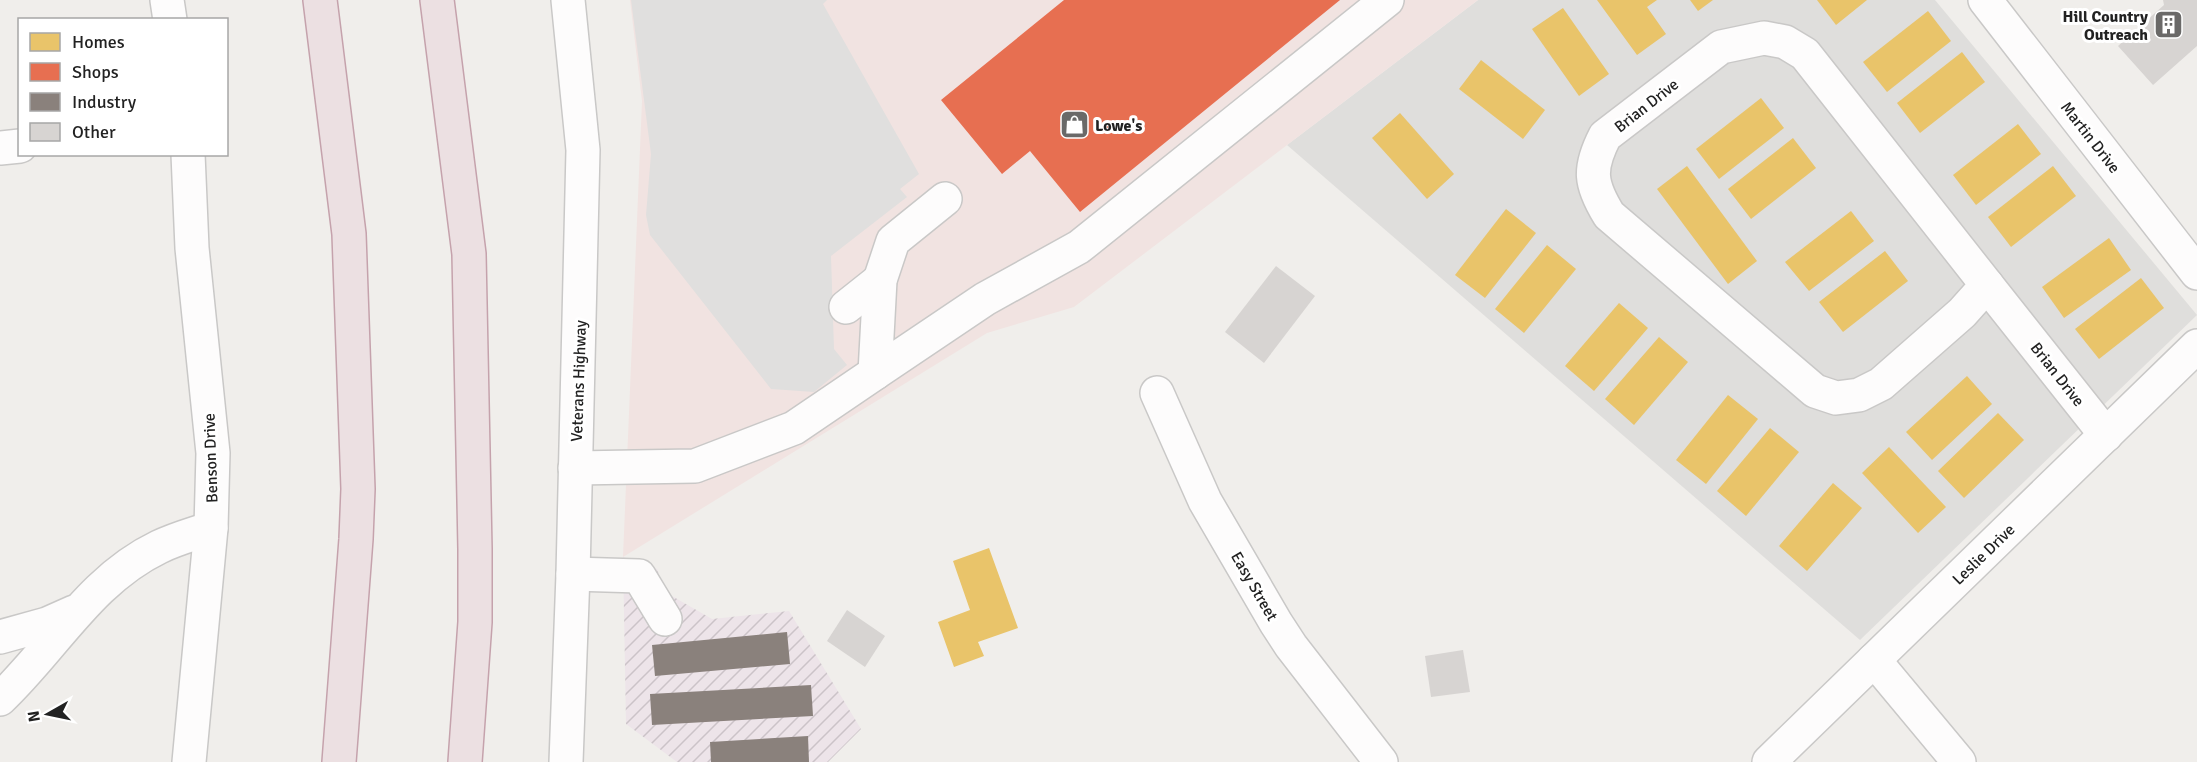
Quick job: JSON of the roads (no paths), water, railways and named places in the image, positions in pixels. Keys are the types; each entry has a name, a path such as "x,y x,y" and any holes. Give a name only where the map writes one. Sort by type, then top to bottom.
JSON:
{"highway":[{"path":"320,0 349,234 358,489 339,762"},
{"path":"437,0 469,254 476,549 475,622 465,762"}],"street":[{"path":"167,0 170,18"},
{"name":"Veterans Highway","path":"566,762 583,150 568,0"},
{"path":"575,468 694,466 794,428 985,299 1079,247 1387,0"},
{"name":"Martin Drive","path":"1985,0 2197,273"},
{"name":"Brian Drive","path":"1987,285 1962,314 1881,384 1859,395 1836,398 1815,391 1610,215 1598,197 1593,177 1594,157 1605,136 1721,47 1764,38 1785,42 1805,54 2106,435"},
{"path":"0,148 18,146"},
{"name":"Benson Drive","path":"188,156 192,248 213,453 211,528 206,561 189,762"},
{"path":"875,373 880,280 893,241 945,199"},
{"path":"846,307 880,280"},
{"name":"Leslie Drive","path":"1768,762 2197,346"},
{"name":"Easy Street","path":"1157,393 1205,501 1276,623 1291,646 1381,762"},
{"path":"0,699 93,594 126,567 159,547 211,528"},
{"path":"573,574 639,576 665,619"},
{"path":"0,637 47,624 78,610"},
{"path":"1874,660 1959,762"}],"place":[{"name":"Hill Country Outreach","path":"2169,25"},
{"name":"Lowe's","path":"1074,125"}]}
